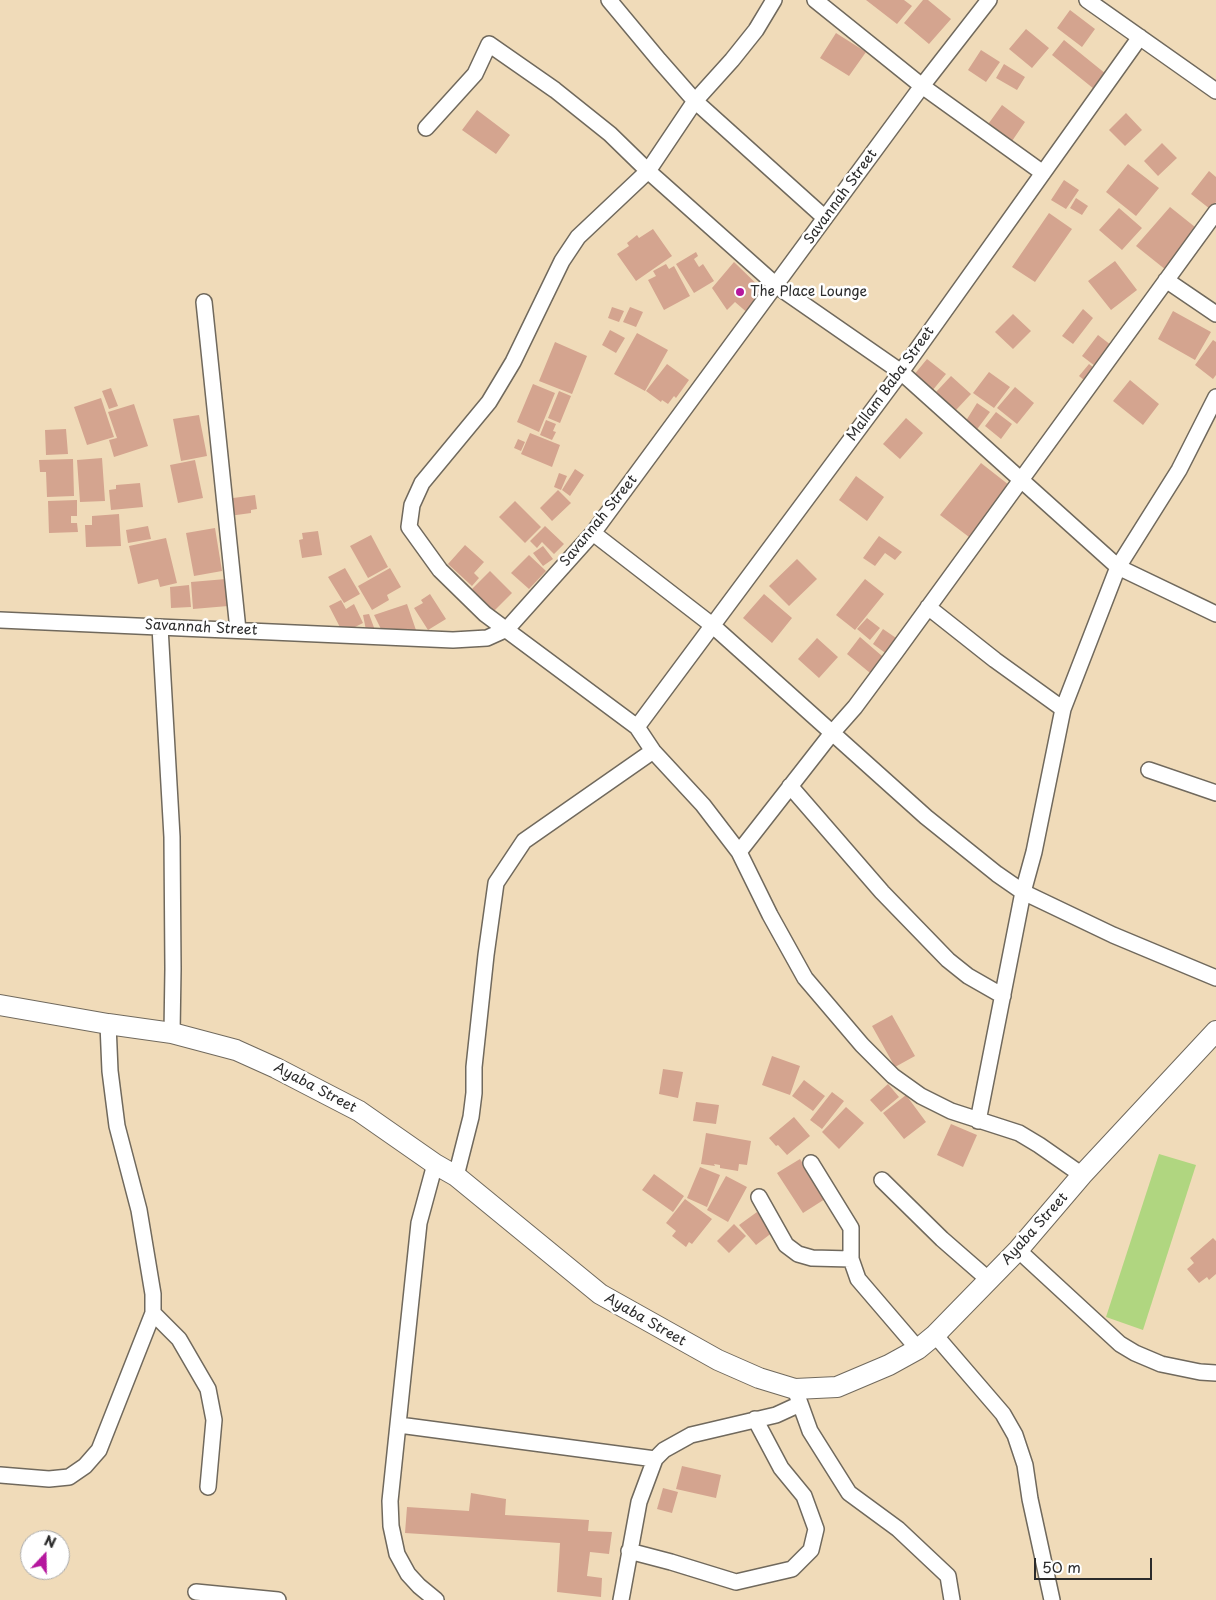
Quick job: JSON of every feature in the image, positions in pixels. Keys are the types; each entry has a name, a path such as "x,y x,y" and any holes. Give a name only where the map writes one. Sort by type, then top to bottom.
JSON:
{"main road":[{"name":"Ayaba Street","path":"0,1005 172,1033 236,1050 276,1068 359,1111 435,1164 456,1176 600,1294 718,1360 798,1397 837,1387 889,1365 918,1349 935,1335 1018,1250 1082,1175 1216,1031"}],"street":[{"path":"609,0 659,60 696,100 825,218"},
{"path":"774,0 756,30 696,100 648,171 578,238 562,261 513,362 489,402 422,483 412,505 409,527 440,570 485,614 638,727 654,751 703,805 739,852 770,915 806,978 862,1045 893,1076 921,1096 951,1111 1019,1133 1039,1144 1082,1175"},
{"path":"815,0 922,86 1043,173"},
{"name":"Savannah Street","path":"0,620 453,640 488,638 507,629 593,533 777,286 922,86 989,0"},
{"path":"1087,0 1216,91"},
{"name":"Mallam Baba Street","path":"638,727 901,372 1140,37"},
{"path":"426,128 475,74 489,44 554,90 603,128 648,171 777,286 901,372 1021,479 1062,519 1118,567 1216,614"},
{"path":"739,852 832,733 855,707 1216,212"},
{"path":"1166,280 1216,314"},
{"path":"204,302 238,630"},
{"path":"978,1121 1023,892 1034,852 1063,709 1118,567 1180,470 1216,397"},
{"path":"593,533 712,625 967,852 1023,892 1112,935 1216,978"},
{"path":"928,607 995,660 1063,709"},
{"path":"160,627 172,837 174,969 172,1033"},
{"path":"456,1176 471,1117 474,1093 474,1067 496,883 524,841 654,751"},
{"path":"1149,770 1216,792"},
{"path":"790,786 882,892 948,960 968,976 1002,996"},
{"path":"0,1475 49,1479 69,1477 85,1466 99,1450 153,1312 153,1294 139,1210 117,1126 110,1071 108,1024"},
{"path":"811,1163 851,1228 851,1259 858,1279 918,1349"},
{"path":"435,1164 419,1223 390,1501 391,1526 397,1554 408,1574 436,1600"},
{"path":"882,1180 942,1239 989,1280"},
{"path":"759,1197 786,1245 798,1254 812,1258 851,1259"},
{"path":"1018,1250 1120,1344 1135,1353 1161,1364 1200,1372 1216,1373"},
{"path":"153,1312 179,1339 208,1389 214,1420 208,1487"},
{"path":"935,1335 1003,1414 1015,1435 1025,1465 1032,1508 1052,1600"},
{"path":"620,1599 638,1502 655,1458 664,1450 691,1435 776,1414 798,1397 810,1432 849,1493 898,1529 948,1576 952,1600"},
{"path":"629,1551 736,1582 792,1569 811,1550 816,1529 804,1496 781,1468 755,1419"},
{"path":"399,1425 655,1458"},
{"path":"196,1592 278,1600"}],"green space":[{"path":"1159,1154 1196,1165 1143,1330 1106,1317"}],"building":[{"path":"866,0 904,0 912,6 897,24"},
{"path":"923,0 928,0 951,19 929,44 904,23"},
{"path":"1070,10 1095,29 1082,47 1057,28"},
{"path":"1026,29 1049,48 1032,68 1009,49"},
{"path":"836,33 866,52 849,76 820,58"},
{"path":"1064,40 1106,74 1094,89 1052,55"},
{"path":"981,50 1000,62 986,82 968,70"},
{"path":"1004,64 1025,77 1017,90 996,78"},
{"path":"1002,105 1025,122 1010,144 986,127"},
{"path":"477,110 510,135 496,154 462,130"},
{"path":"1126,113 1142,130 1125,146 1109,130"},
{"path":"1162,143 1177,158 1158,176 1144,161"},
{"path":"1128,164 1159,188 1136,216 1106,192"},
{"path":"1209,171 1216,177 1216,202 1210,209 1191,194"},
{"path":"1064,180 1079,190 1066,209 1051,200"},
{"path":"1076,198 1088,206 1082,215 1070,208"},
{"path":"1170,207 1200,231 1166,270 1136,246"},
{"path":"1119,208 1142,228 1122,250 1099,230"},
{"path":"1049,213 1072,229 1035,282 1012,267"},
{"path":"653,229 672,256 636,281 617,254 629,246 627,243 637,235 639,238"},
{"path":"696,252 698,256 694,259 699,267 703,264 714,281 694,293 676,264"},
{"path":"1115,261 1137,290 1111,310 1088,281"},
{"name":"The Place Lounge","path":"734,262 769,296 750,315 735,302 727,310 712,288"},
{"path":"666,264 669,269 674,266 690,296 664,310 648,280 656,276 653,271"},
{"path":"612,307 624,311 619,322 608,318"},
{"path":"630,307 643,312 636,327 623,322"},
{"path":"1083,309 1093,318 1073,344 1062,336"},
{"path":"1173,311 1211,332 1195,360 1158,339"},
{"path":"1013,314 1031,331 1013,349 995,332"},
{"path":"610,330 625,338 616,353 602,345"},
{"path":"637,333 668,350 645,391 614,374"},
{"path":"1098,335 1111,345 1095,366 1082,356"},
{"path":"1213,340 1216,342 1216,375 1213,379 1195,365"},
{"path":"555,342 587,356 572,394 539,381"},
{"path":"927,359 946,374 932,391 913,376"},
{"path":"667,364 689,380 676,398 674,396 668,404 662,400 661,402 646,391"},
{"path":"1089,364 1099,372 1089,384 1079,376"},
{"path":"989,372 1010,387 994,408 973,393"},
{"path":"951,376 971,394 956,410 936,392"},
{"path":"1130,380 1159,404 1143,425 1113,401"},
{"path":"533,384 555,393 539,432 517,422"},
{"path":"1015,387 1034,403 1017,424 997,408"},
{"path":"111,388 118,406 109,409 102,391"},
{"path":"559,391 571,396 560,423 548,418"},
{"path":"101,398 114,437 87,445 74,407"},
{"path":"977,403 990,412 975,432 964,424"},
{"path":"134,404 148,446 114,457 109,440 117,438 108,412"},
{"path":"996,412 1012,424 1001,439 985,426"},
{"path":"199,415 207,456 181,461 173,419"},
{"path":"906,418 923,433 900,459 883,444"},
{"path":"546,420 556,424 553,431 556,432 552,440 540,435"},
{"path":"66,429 68,454 46,455 45,430"},
{"path":"530,433 560,445 552,467 521,454"},
{"path":"518,439 525,442 521,451 514,448"},
{"path":"102,458 105,501 80,502 77,460"},
{"path":"73,459 74,496 47,497 46,472 40,472 39,460"},
{"path":"195,460 203,498 178,503 170,465"},
{"path":"981,463 1009,485 969,537 940,515"},
{"path":"575,469 584,475 570,496 562,490"},
{"path":"559,473 567,476 561,490 554,487"},
{"path":"856,476 884,497 867,521 839,500"},
{"path":"140,483 143,507 111,510 109,490 116,489 116,485"},
{"path":"558,490 571,503 552,521 540,508"},
{"path":"255,495 257,509 251,510 251,513 229,516 226,499"},
{"path":"77,500 77,516 71,516 71,523 77,523 78,532 49,533 48,501"},
{"path":"515,501 541,527 525,543 499,517"},
{"path":"119,514 121,546 86,547 85,525 92,525 92,516"},
{"path":"148,526 151,539 128,543 126,530"},
{"path":"545,526 564,544 554,554 542,542 537,548 530,541"},
{"path":"215,528 222,571 194,576 186,533"},
{"path":"318,531 322,555 302,558 299,540 303,539 302,533"},
{"path":"371,535 388,567 368,578 350,546"},
{"path":"879,536 902,552 895,560 885,553 875,566 863,558"},
{"path":"166,538 177,583 160,587 158,579 138,584 129,546"},
{"path":"465,545 484,562 474,573 479,578 472,586 448,564"},
{"path":"543,546 553,559 543,566 533,553"},
{"path":"529,555 546,571 529,589 511,573"},
{"path":"797,559 817,579 789,606 769,586"},
{"path":"345,568 360,594 344,603 328,577"},
{"path":"390,568 401,587 387,595 389,600 372,610 358,586"},
{"path":"490,571 512,593 494,611 472,589"},
{"path":"226,579 228,606 193,609 191,582"},
{"path":"865,579 884,594 855,630 836,615"},
{"path":"189,585 191,607 171,608 170,587"},
{"path":"430,594 446,619 428,630 414,608 423,603 421,600"},
{"path":"764,594 792,618 772,643 743,618"},
{"path":"341,600 346,609 354,604 363,623 343,633 329,606"},
{"path":"407,604 417,633 383,633 374,615"},
{"path":"369,614 376,633 367,635 363,615"},
{"path":"867,618 880,628 870,640 857,629"},
{"path":"883,629 899,640 888,655 873,644"},
{"path":"860,637 889,662 875,677 847,654"},
{"path":"817,638 838,657 819,678 798,659"},
{"path":"892,1015 915,1056 895,1067 872,1026"},
{"path":"772,1056 800,1066 790,1095 762,1085"},
{"path":"663,1069 683,1072 678,1098 659,1094"},
{"path":"804,1080 825,1096 813,1111 792,1096"},
{"path":"888,1084 899,1097 881,1112 870,1100"},
{"path":"832,1092 844,1101 822,1129 810,1120"},
{"path":"906,1095 926,1122 904,1139 883,1113"},
{"path":"696,1102 719,1105 716,1124 693,1121"},
{"path":"846,1107 864,1123 839,1149 822,1132"},
{"path":"794,1117 810,1136 787,1155 769,1138"},
{"path":"951,1124 977,1135 963,1167 937,1155"},
{"path":"706,1133 751,1141 747,1165 739,1164 738,1171 720,1168 720,1165 701,1164"},
{"path":"800,1159 825,1199 803,1213 777,1173"},
{"path":"700,1167 720,1175 707,1207 687,1198"},
{"path":"654,1174 684,1196 673,1212 642,1190"},
{"path":"726,1176 747,1187 728,1222 707,1210"},
{"path":"685,1199 712,1219 692,1244 689,1242 686,1247 672,1236 676,1231 666,1223"},
{"path":"757,1212 773,1232 756,1245 739,1225"},
{"path":"734,1224 746,1236 729,1253 717,1241"},
{"path":"1213,1238 1216,1241 1216,1274 1209,1280 1207,1277 1199,1283 1187,1269 1194,1263 1190,1258"},
{"path":"682,1466 721,1475 716,1498 676,1489"},
{"path":"663,1488 678,1492 672,1513 657,1509"},
{"path":"471,1493 506,1499 505,1515 589,1520 588,1531 612,1532 609,1554 590,1552 587,1576 602,1578 601,1597 557,1592 560,1543 405,1533 407,1507 469,1511"}],"place":[{"name":"The Place Lounge","path":"740,292"}]}
